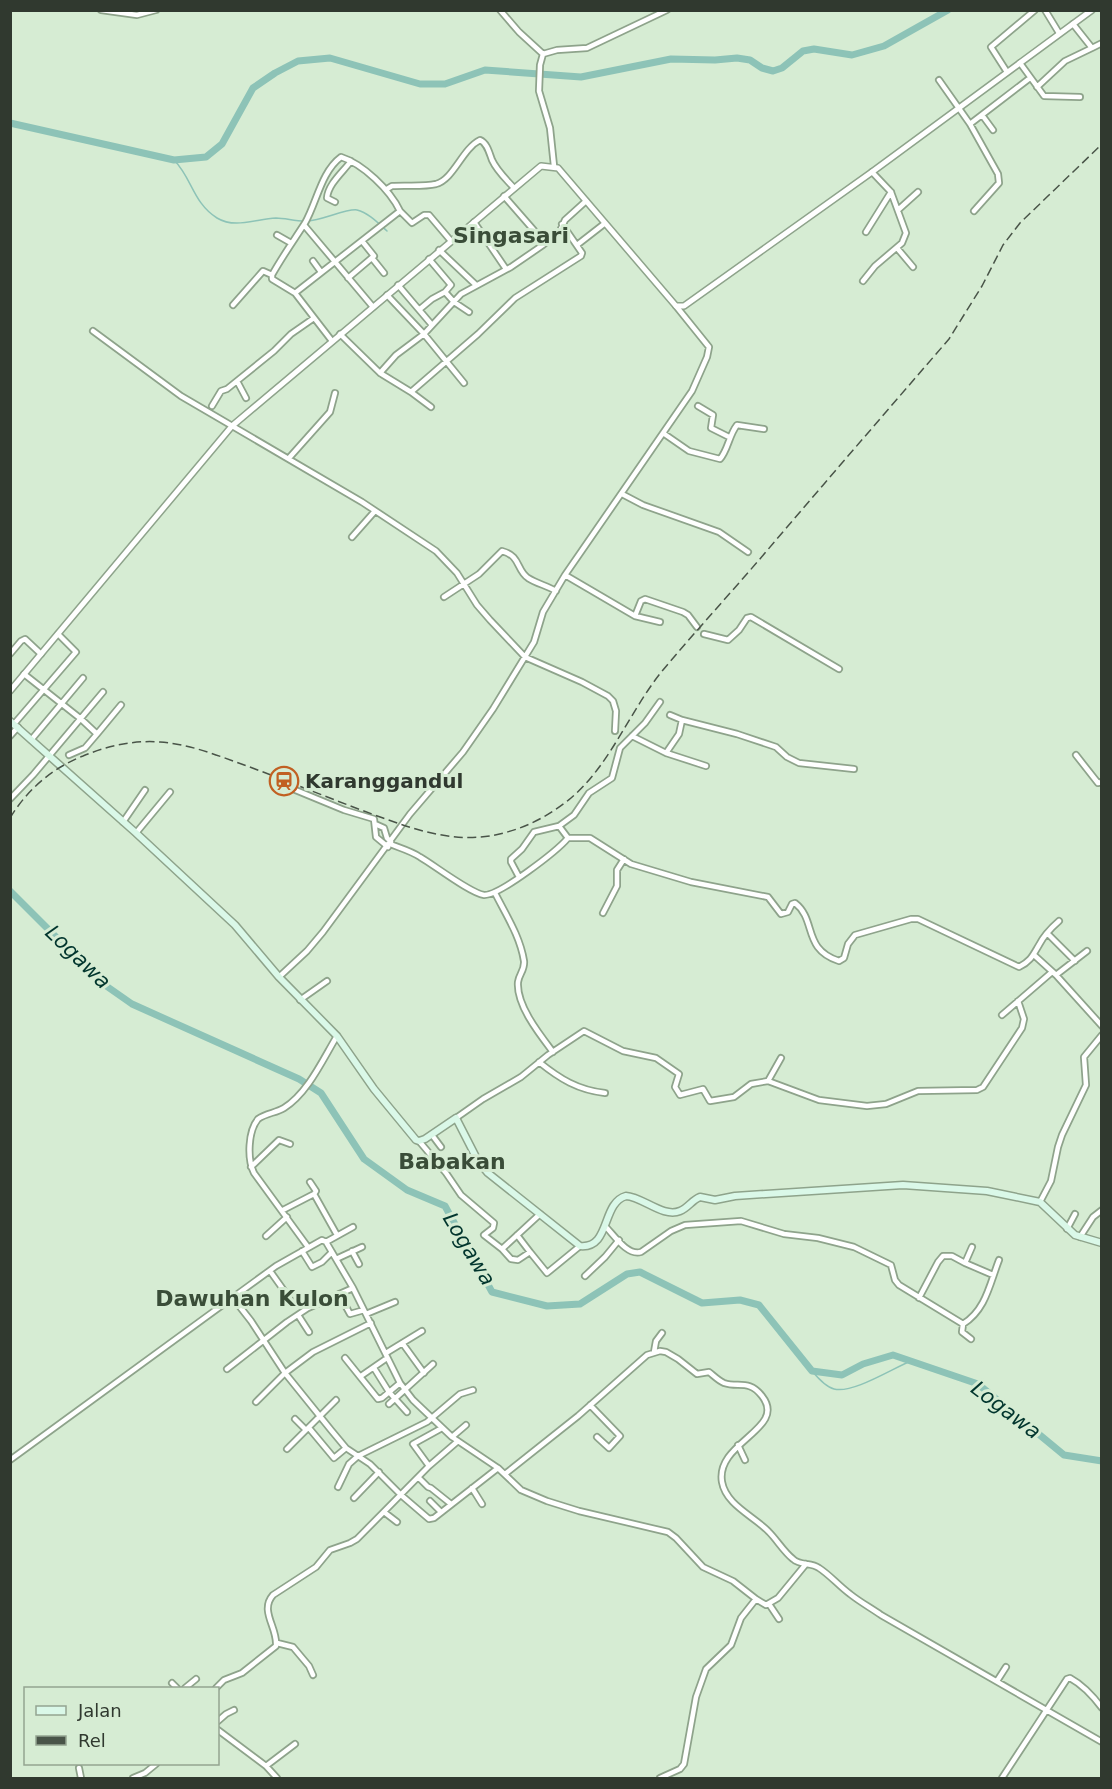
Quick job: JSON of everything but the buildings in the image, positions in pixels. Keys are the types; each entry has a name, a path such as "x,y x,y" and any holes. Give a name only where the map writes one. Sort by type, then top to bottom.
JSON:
{"main road":[{"path":"14,724 227,916 300,1000 337,1036 374,1089 416,1140 419,1141 432,1135 456,1118 483,1169 580,1246 588,1246 595,1242 605,1226 614,1203 626,1196 665,1211 674,1212 680,1211 700,1197 715,1200 735,1196 903,1185 987,1191 1040,1202 1080,1237 1101,1243"}],"street":[{"path":"100,10 137,15 156,10"},
{"path":"500,10 519,33 543,54"},
{"path":"543,54 557,50 579,50 591,47 667,10"},
{"path":"1007,72 991,47 1035,10"},
{"path":"1045,10 1059,33"},
{"path":"676,306 690,304 1092,10"},
{"path":"1073,24 1092,48"},
{"path":"1037,87 1065,62 1101,43"},
{"path":"543,54 540,65 540,100 548,117 554,166"},
{"path":"1020,63 1039,91 1047,97 1080,97"},
{"path":"970,124 1030,78"},
{"path":"939,80 970,124 996,169 999,181 996,188 975,211"},
{"path":"982,115 993,130"},
{"path":"387,189 392,186 439,183 471,146 480,140 486,146 500,173 514,188"},
{"path":"272,275 305,222 324,180 335,162 341,157 351,161 387,189 400,211 412,223 424,215 429,215 451,241"},
{"path":"335,202 327,198 327,194 340,173 351,161"},
{"path":"10,691 232,426 541,165 558,168 707,343 709,349 698,380 565,575 543,612 537,636 493,709 463,752 410,814 390,844 311,946 279,977"},
{"path":"863,281 875,266 897,248 906,233 891,192 872,172"},
{"path":"866,232 891,192"},
{"path":"898,210 918,192"},
{"path":"504,196 545,243"},
{"path":"380,373 396,355 423,334 454,302 476,285 506,269 545,243 560,231 562,224 586,201"},
{"path":"295,293 400,211"},
{"path":"305,222 373,307"},
{"path":"474,222 506,269"},
{"path":"411,392 521,293 581,256 582,253 562,224"},
{"path":"577,245 604,224"},
{"path":"277,235 291,243"},
{"path":"362,241 384,273"},
{"path":"897,248 913,267"},
{"path":"439,250 476,285"},
{"path":"348,278 372,258"},
{"path":"420,309 445,292 451,285 429,259"},
{"path":"313,261 321,272"},
{"path":"233,305 265,271 272,275 272,279 295,293 332,341"},
{"path":"398,285 432,325"},
{"path":"445,292 454,302 469,312"},
{"path":"387,295 464,383"},
{"path":"212,406 222,391 314,318"},
{"path":"93,331 181,396 289,458 436,551 447,561 477,605 525,657 582,682 613,701 616,711 615,731"},
{"path":"340,334 380,373 431,407"},
{"path":"237,381 246,398"},
{"path":"289,458 330,412 335,393"},
{"path":"698,406 713,415 711,428 729,437"},
{"path":"663,433 689,452 720,459 724,455 735,426 739,424 764,429"},
{"path":"622,494 643,505 719,532 748,552"},
{"path":"352,537 375,511"},
{"path":"444,597 479,574 498,553 504,551 516,560 528,578 556,591"},
{"path":"565,575 635,616 660,622"},
{"path":"635,616 640,601 645,599 683,612 697,627"},
{"path":"704,634 728,640 748,617 751,617 838,669"},
{"path":"10,736 14,724 76,652 58,634"},
{"path":"10,654 25,639 41,654"},
{"path":"24,674 44,688 97,734"},
{"path":"31,740 83,678"},
{"path":"10,799 104,692"},
{"path":"519,877 511,859 522,849 534,832 559,826 574,815 589,793 612,778 617,752 645,723 660,702"},
{"path":"69,755 86,748 122,705"},
{"path":"670,715 776,747 787,757 799,763 855,769"},
{"path":"666,753 679,734 682,720"},
{"path":"632,736 666,753 706,766"},
{"path":"1076,755 1098,783 1101,782"},
{"path":"276,782 344,810 374,819 376,837 416,854 482,895 495,893 556,851 568,838 591,838 631,864 691,882 768,897 781,914 788,912 792,904 798,904 813,941 823,954 839,961 844,958 848,944 855,935 911,919 918,920 1017,967 1034,955 1038,945 1059,921"},
{"path":"123,822 145,790"},
{"path":"136,833 170,792"},
{"path":"375,824 384,828 390,844"},
{"path":"559,826 568,838"},
{"path":"603,913 617,886 617,870 624,859"},
{"path":"495,893 516,935 524,960 524,968 518,982 522,1002 537,1032 553,1052"},
{"path":"1047,933 1075,961"},
{"path":"1002,1015 1087,951"},
{"path":"1034,955 1101,1026"},
{"path":"300,1000 327,981"},
{"path":"456,1118 569,1043 581,1032 586,1032 623,1050 656,1058 680,1074 675,1087 680,1095 703,1089 710,1101 734,1097 751,1084 768,1081 819,1100 867,1106 886,1104 918,1091 977,1090 983,1087 1022,1028 1024,1019 1018,1001"},
{"path":"1040,1202 1051,1180 1060,1141 1086,1084 1084,1057 1101,1035"},
{"path":"308,1247 251,1167 252,1131 255,1121 261,1116 283,1108 300,1093 337,1036"},
{"path":"768,1081 781,1058"},
{"path":"539,1062 568,1084 588,1091 605,1093"},
{"path":"432,1135 441,1147"},
{"path":"251,1167 279,1140 290,1144"},
{"path":"419,1141 461,1195 494,1223 493,1228 484,1235 511,1259 516,1260 530,1252"},
{"path":"310,1182 316,1191 314,1194 337,1235"},
{"path":"283,1210 314,1194"},
{"path":"1080,1237 1093,1217 1101,1210"},
{"path":"502,1249 540,1214"},
{"path":"1067,1228 1075,1214"},
{"path":"266,1236 287,1217"},
{"path":"605,1226 630,1251 638,1253 671,1231 685,1225 732,1220 748,1222 784,1234 818,1238 862,1249 891,1265 896,1282 963,1324"},
{"path":"326,1242 353,1227"},
{"path":"517,1235 547,1273 580,1246"},
{"path":"10,1460 270,1271 321,1240 326,1242 353,1288 404,1390 442,1428 498,1468 521,1490 556,1505 669,1532 703,1567 733,1581 766,1605 778,1598 806,1564"},
{"path":"585,1276 603,1260 619,1240"},
{"path":"336,1259 362,1247"},
{"path":"965,1263 972,1247"},
{"path":"302,1251 312,1267 322,1262 332,1252"},
{"path":"352,1251 359,1264"},
{"path":"919,1298 943,1256 952,1256 993,1275"},
{"path":"963,1324 975,1315 982,1305 999,1260"},
{"path":"270,1271 290,1299"},
{"path":"227,1369 314,1304 353,1288"},
{"path":"339,1294 350,1314 365,1312 395,1302"},
{"path":"233,1298 285,1373 346,1448 379,1473 429,1519 498,1468"},
{"path":"298,1316 309,1332"},
{"path":"256,1402 285,1373 313,1352 370,1323"},
{"path":"963,1324 963,1334 971,1339"},
{"path":"361,1376 374,1368 386,1355 422,1331"},
{"path":"654,1352 662,1333"},
{"path":"403,1344 424,1373"},
{"path":"505,1474 590,1405 639,1361 654,1352 660,1351 673,1356 697,1374 709,1372 724,1383 749,1386 761,1395 767,1404 766,1417 760,1427 738,1445 726,1459 722,1469 724,1490 737,1505 767,1530 798,1563 819,1568 849,1594 881,1615 1101,1742"},
{"path":"345,1358 378,1399 400,1383"},
{"path":"388,1404 433,1364"},
{"path":"374,1368 389,1392 408,1412"},
{"path":"338,1487 349,1464 358,1456 432,1419 460,1394 472,1390"},
{"path":"287,1449 336,1400"},
{"path":"590,1405 620,1436 609,1448 597,1437"},
{"path":"295,1419 308,1429 333,1458 346,1448"},
{"path":"218,1687 224,1680 248,1669 273,1650 277,1643 276,1632 268,1612 270,1598 316,1567 330,1550 350,1544 357,1539 419,1478 466,1425"},
{"path":"429,1466 413,1444 442,1428"},
{"path":"738,1445 745,1460"},
{"path":"354,1498 379,1473"},
{"path":"419,1478 451,1504"},
{"path":"472,1488 482,1504"},
{"path":"430,1501 441,1512"},
{"path":"384,1512 397,1522"},
{"path":"660,1779 680,1769 684,1764 696,1697 706,1669 731,1645 741,1618 756,1599"},
{"path":"769,1604 779,1619"},
{"path":"277,1643 292,1647 309,1666 313,1675"},
{"path":"997,1681 1006,1667"},
{"path":"1002,1779 1070,1677 1093,1696 1101,1708"},
{"path":"187,1687 196,1679"},
{"path":"172,1683 175,1687"},
{"path":"219,1720 234,1710"},
{"path":"219,1731 266,1766 277,1779"},
{"path":"266,1766 295,1744"},
{"path":"133,1779 153,1765"},
{"path":"79,1768 81,1779"}],"waterway":[{"path":"10,123 174,160 206,157 222,144 253,88 298,61 330,58 420,84 445,84 485,70 581,77 671,59 737,58 750,60 762,68 773,71 782,68 803,51 814,49 852,55 884,46 948,10"},
{"path":"174,160 203,205 209,212 224,221 238,223 276,218 308,221 357,210 370,216 387,231"},
{"name":"Logawa","path":"10,891 102,983 132,1004 299,1079 321,1093 364,1159 407,1190 445,1206 492,1292 547,1306 580,1304 627,1274 640,1272 702,1303 740,1300 759,1305 812,1371 842,1375 863,1364 893,1355 978,1384 1064,1455 1102,1461"},
{"path":"812,1371 828,1386 842,1390 862,1384 911,1361"}],"railway":[{"path":"10,818 32,789 72,761 120,744 150,742 171,743 204,751 349,806 444,836 491,836 533,823 549,814 571,798 598,769 663,670 949,339 982,286 1003,245 1020,223 1102,144"}],"place":[{"name":"Karanggandul","path":"284,781"}],"district":[{"name":"Singasari","path":"511,235"},
{"name":"Babakan","path":"452,1161"},
{"name":"Dawuhan Kulon","path":"252,1298"}]}
